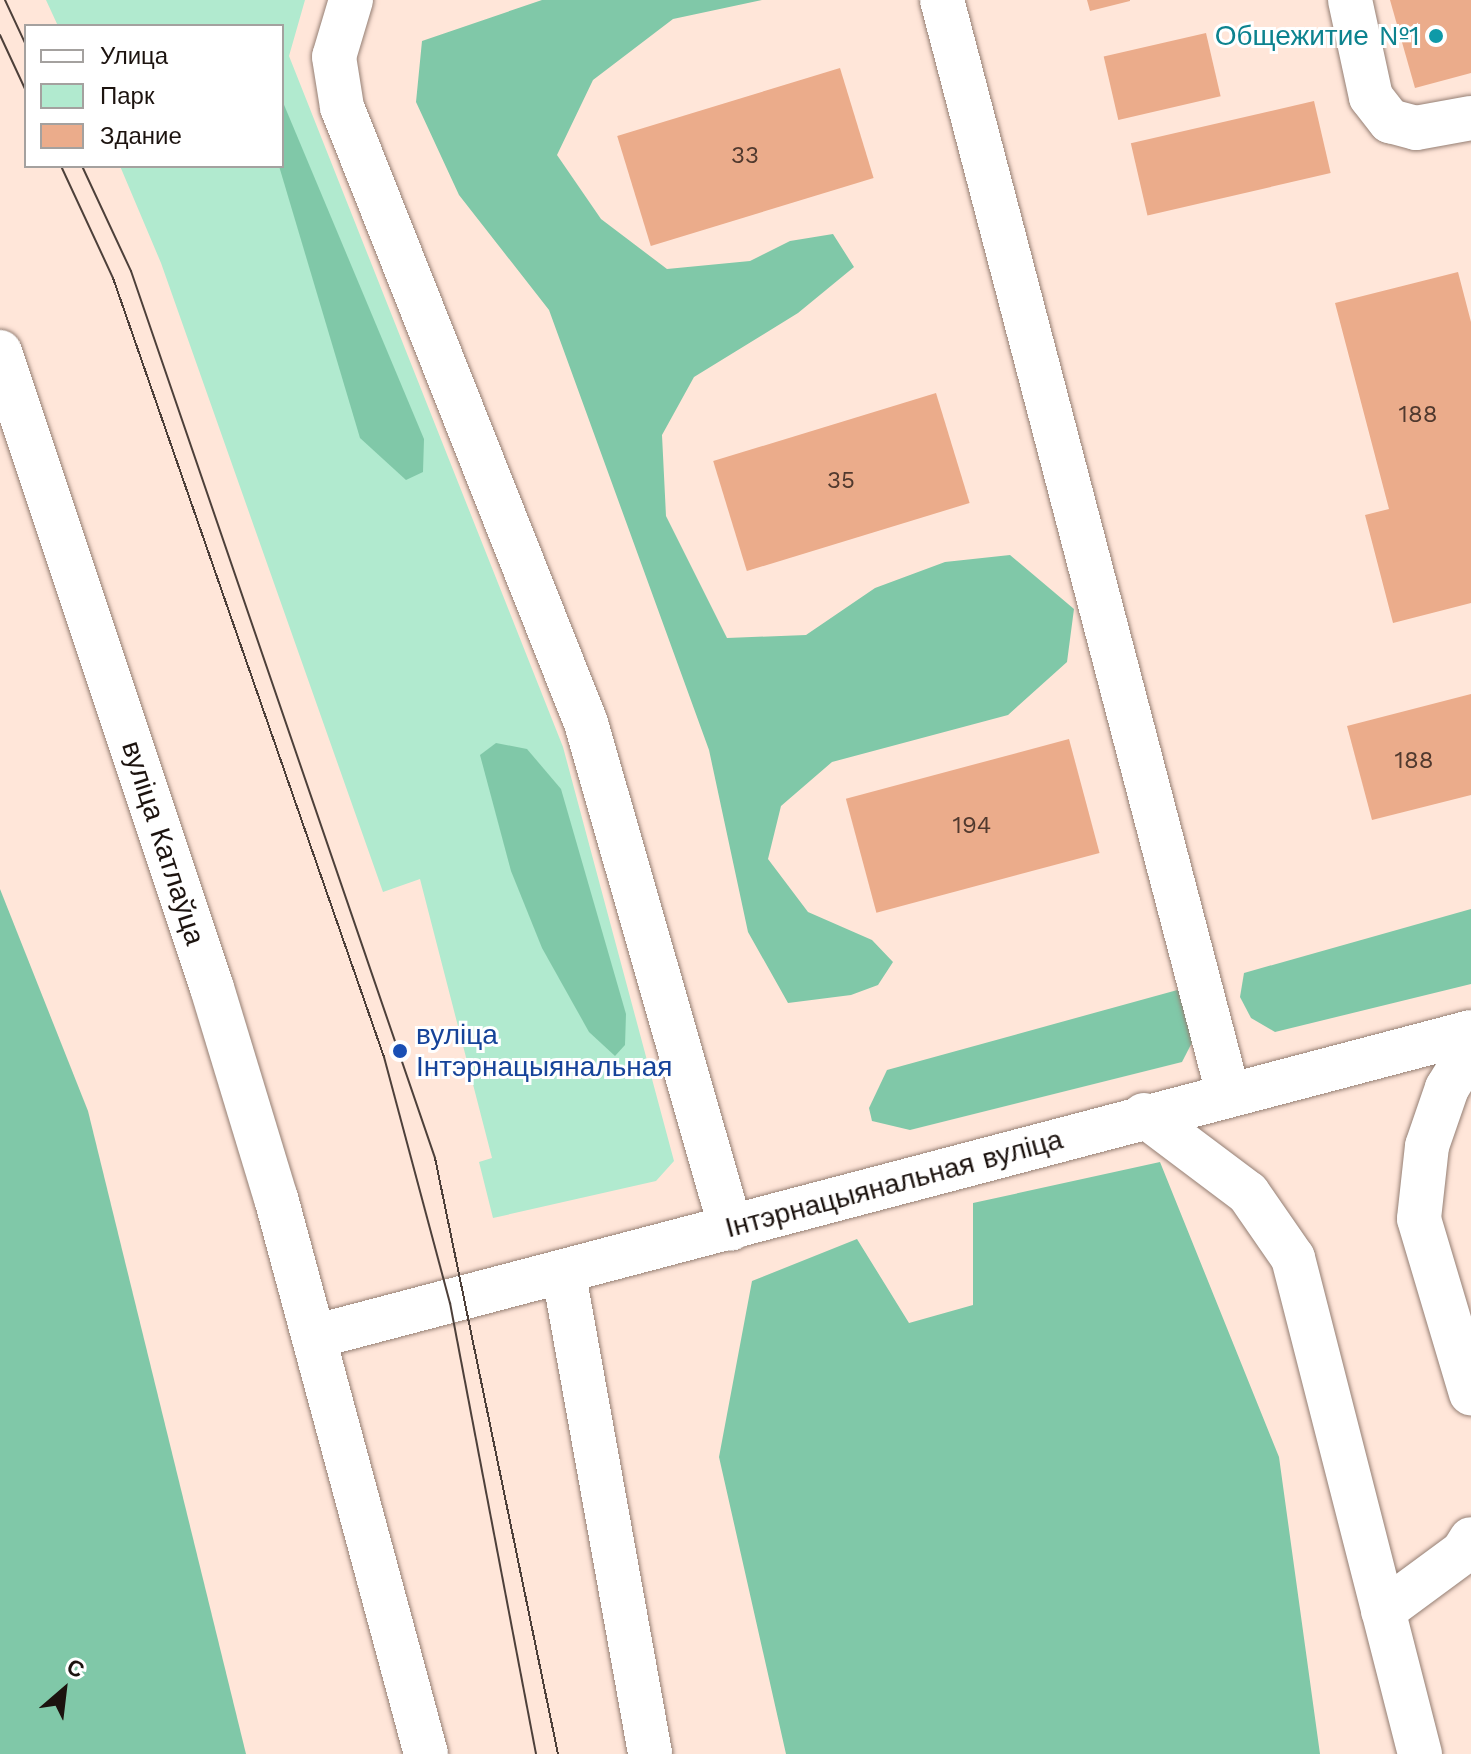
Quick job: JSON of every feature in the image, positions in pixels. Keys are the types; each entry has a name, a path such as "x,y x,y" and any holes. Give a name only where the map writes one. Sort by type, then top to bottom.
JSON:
{"main road":[{"path":"351,0 334,57 342,107 586,723 731,1229"},
{"path":"942,0 1228,1093"},
{"path":"1350,0 1371,97 1390,121 1416,128 1471,118"},
{"name":"вуліца Катлаўца","path":"0,352 212,988 317,1336 426,1754"},
{"name":"Інтэрнацыянальная вуліца","path":"317,1336 564,1275 1144,1115 1471,1032"},
{"path":"1471,1049 1447,1088 1427,1146 1419,1219 1471,1393"},
{"path":"1144,1115 1248,1193 1293,1258 1420,1754"},
{"path":"564,1275 650,1754"},
{"path":"1383,1611 1463,1552 1471,1539"}],"green space":[{"path":"46,0 305,0 289,56 563,747 674,1161 656,1181 493,1218 479,1162 492,1158 420,879 383,892 161,263 121,168 284,168 284,24 57,24"},
{"path":"542,0 762,0 673,19 593,80 557,155 601,219 667,269 750,261 790,241 833,234 854,267 798,313 694,377 662,435 666,516 727,638 806,635 875,588 945,562 1010,555 1074,609 1067,662 1008,715 832,762 781,806 768,859 808,912 872,940 893,962 878,985 851,995 788,1003 748,932 709,750 549,310 459,195 416,102 422,41"},
{"path":"284,105 424,439 423,472 406,480 360,438 280,168 284,168"},
{"path":"496,743 527,749 561,789 626,1014 625,1045 615,1056 589,1032 542,948 511,871 480,755"},
{"path":"0,889 88,1111 246,1754 0,1754"},
{"path":"1471,909 1471,984 1275,1032 1251,1018 1240,997 1244,973"},
{"path":"1181,989 1201,1025 1182,1062 910,1130 872,1121 869,1108 887,1070"},
{"path":"1160,1162 1279,1457 1320,1754 786,1754 719,1457 752,1281 857,1239 909,1323 973,1305 973,1203"}],"building":[{"path":"1087,0 1130,0 1130,1 1090,11"},
{"name":"Общежитие №1","path":"1390,0 1471,0 1471,73 1415,88"},
{"path":"1206,33 1221,96 1118,120 1104,57"},
{"path":"840,68 874,178 651,246 617,136"},
{"path":"1314,101 1331,173 1147,215 1131,143"},
{"path":"1458,272 1471,322 1471,603 1393,623 1365,515 1389,509 1335,303"},
{"path":"936,393 970,503 747,571 713,461"},
{"path":"1471,694 1471,795 1372,820 1347,726"},
{"path":"1069,739 1100,853 876,913 846,799"}],"tram line":[{"path":"5,0 24,41"},
{"path":"0,35 24,87"},
{"path":"62,168 113,278 384,1057 450,1303 536,1754"},
{"path":"83,168 131,271 435,1158 558,1754"}],"place":[{"name":"Общежитие №1","path":"1436,36"},
{"name":"вуліца Інтэрнацыянальная","path":"400,1051"}]}
